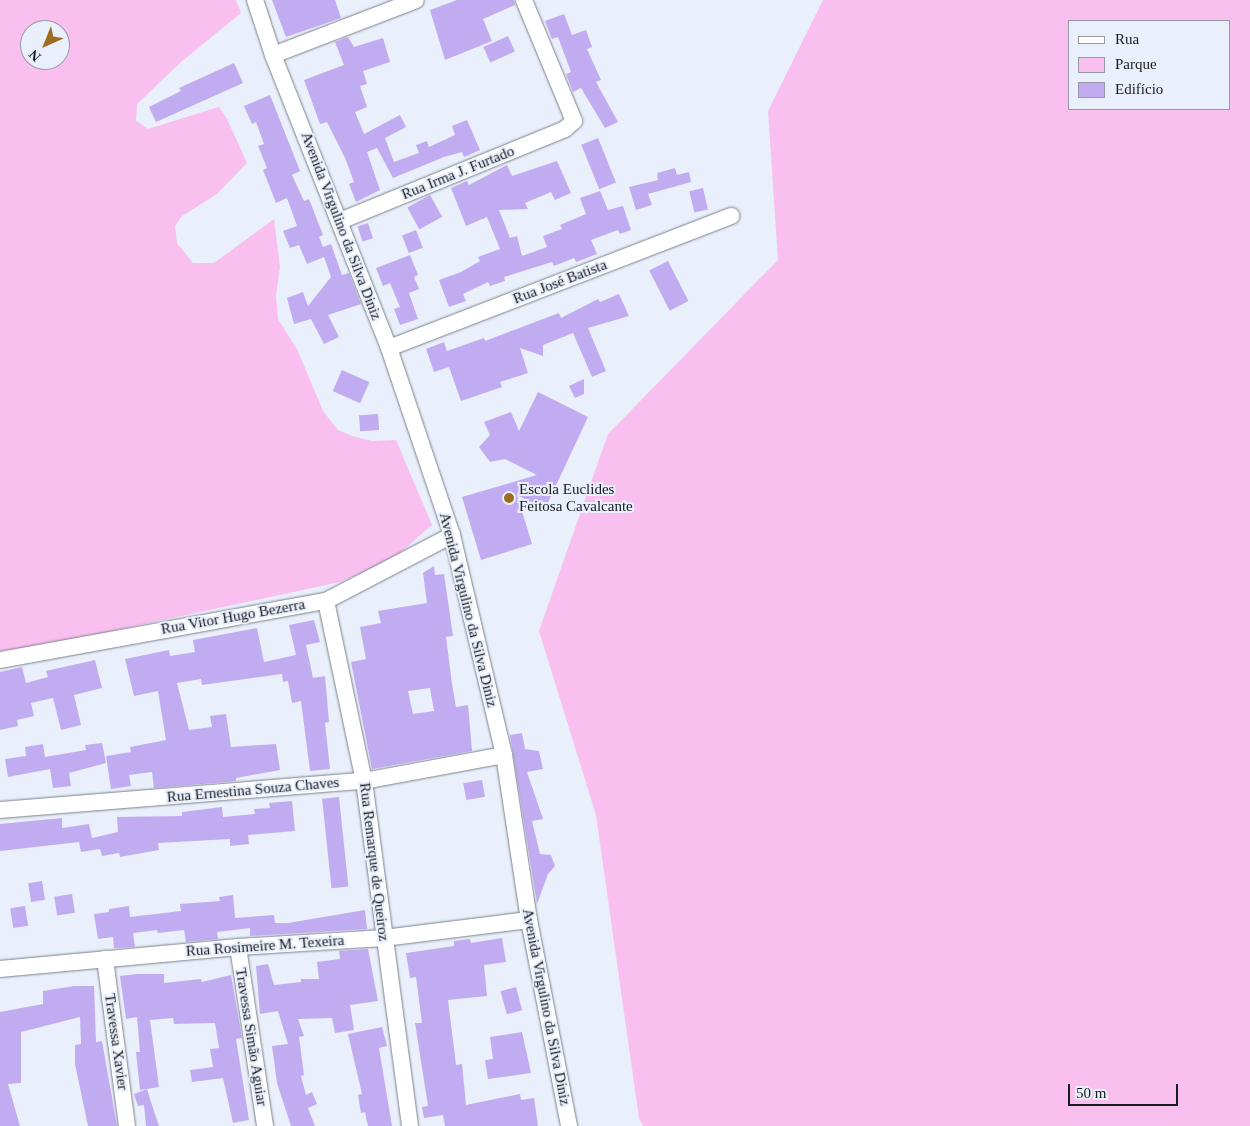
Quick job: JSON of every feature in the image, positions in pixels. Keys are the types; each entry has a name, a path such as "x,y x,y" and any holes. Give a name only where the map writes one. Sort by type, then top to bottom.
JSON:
{"street":[{"name":"Avenida Virgulino da Silva Diniz","path":"255,0 274,55 389,348 452,535 504,755 529,920 569,1126"},
{"path":"274,55 416,0"},
{"name":"Rua Irma J. Furtado","path":"340,221 565,130 574,121 524,0"},
{"name":"Rua José Batista","path":"389,348 731,216"},
{"name":"Rua Vitor Hugo Bezerra","path":"0,660 326,601 452,535"},
{"name":"Rua Remarque de Queiroz","path":"326,601 364,781 410,1126"},
{"name":"Rua Ernestina Souza Chaves","path":"0,810 364,781 504,755"},
{"name":"Rua Rosimeire M. Texeira","path":"0,969 238,947 384,938 529,920"},
{"name":"Travessa Simão Aguiar","path":"238,947 264,1126"},
{"name":"Travessa Xavier","path":"105,959 127,1126"}],"green space":[{"path":"0,0 236,0 241,13 181,62 137,104 136,121 148,129 219,107 227,119 247,163 217,194 182,216 175,226 177,243 193,263 214,263 274,219 280,267 276,296 278,319 297,349 323,411 338,430 352,436 372,441 396,440 432,525 393,559 340,582 0,655"},
{"path":"823,0 1250,0 1250,1126 643,1126 639,1118 596,815 539,631 608,434 778,260 768,111"}],"building":[{"path":"272,0 335,0 341,18 286,37"},
{"path":"457,0 514,0 515,5 483,19 492,41 445,60 430,10"},
{"path":"564,14 572,35 586,30 592,47 587,49 601,80 596,82 618,122 605,128 581,88 573,92 566,74 571,72 558,37 552,39 545,21"},
{"path":"508,36 515,52 490,63 483,47"},
{"path":"348,37 354,47 383,38 390,62 363,71 367,84 360,86 367,107 355,112 364,134 400,115 406,127 385,138 394,162 419,153 416,145 427,141 429,147 455,135 452,126 467,120 480,150 464,157 462,152 444,157 393,178 377,148 367,152 380,190 356,202 349,184 354,182 345,158 327,122 320,124 304,80 344,65 335,42"},
{"path":"234,63 243,83 156,122 149,107 181,91 179,88"},
{"path":"270,95 300,171 292,175 304,201 309,199 323,235 319,237 323,247 331,244 342,275 349,273 361,304 328,315 339,337 324,344 311,319 294,324 287,298 303,292 308,306 331,277 324,257 307,264 299,245 290,248 283,231 297,226 287,198 276,203 263,170 267,168 258,146 264,144 256,122 252,124 244,106"},
{"path":"598,138 616,183 599,189 581,145"},
{"path":"557,161 571,193 555,200 551,192 525,203 528,209 499,210 510,238 517,236 522,256 547,247 543,236 562,229 560,225 586,214 580,198 600,191 608,210 623,206 631,230 620,234 618,230 591,240 597,254 576,262 574,258 554,266 552,262 504,277 505,281 490,286 488,282 463,294 466,301 449,307 439,280 461,272 480,261 478,257 500,249 487,217 466,226 451,188 467,181 469,185 507,165 512,176"},
{"path":"675,168 677,175 689,172 691,182 648,194 652,205 636,210 629,187 658,180 657,173"},
{"path":"703,188 708,209 694,213 689,191"},
{"path":"430,195 442,217 419,229 407,208"},
{"path":"368,223 373,238 362,242 358,226"},
{"path":"416,230 423,248 409,253 402,235"},
{"path":"410,255 418,275 414,277 419,289 409,293 418,319 400,325 394,309 400,307 390,283 383,286 376,268"},
{"path":"668,261 688,301 670,311 649,271"},
{"path":"619,294 629,316 588,328 606,371 592,377 573,333 543,345 543,356 520,348 528,373 500,382 502,387 461,401 449,367 434,372 426,349 444,342 447,351 484,338 485,341 559,313 561,318 598,299 600,302"},
{"path":"342,370 369,382 360,403 333,391"},
{"path":"584,379 584,394 575,398 569,386"},
{"path":"538,392 588,417 545,509 517,495 532,544 481,560 462,497 537,475 505,459 490,462 479,447 490,435 484,422 511,412 519,431"},
{"path":"378,414 379,430 360,431 359,415"},
{"path":"434,566 435,575 444,574 453,636 446,637 452,684 456,707 468,705 472,751 372,769 351,662 366,659 360,627 381,623 378,611 427,603 423,573","holes":["430,688 434,711 413,714 408,691"]},
{"path":"314,620 320,642 306,645 313,678 325,676 329,722 325,723 330,769 310,771 301,701 292,703 288,681 283,682 282,674 202,685 201,679 177,683 189,730 212,727 210,716 226,714 231,747 276,744 280,770 236,778 236,781 154,788 152,772 129,775 131,786 111,789 106,756 131,752 130,747 166,740 158,691 134,696 125,659 169,650 170,656 195,652 193,640 257,628 264,662 296,655 289,625"},
{"path":"95,660 102,688 74,695 81,725 61,730 53,698 31,703 34,716 17,720 18,726 0,730 0,672 22,667 26,683 48,677 46,671"},
{"path":"522,733 525,749 539,751 543,769 527,772 543,819 532,821 540,854 551,855 555,866 548,874 537,904 510,735"},
{"path":"102,743 106,763 69,773 71,786 53,788 50,769 8,777 5,759 26,756 25,747 43,744 45,757 86,750 85,745"},
{"path":"482,780 485,797 466,800 463,783"},
{"path":"339,797 348,887 332,888 322,799"},
{"path":"292,801 295,831 248,835 249,844 230,846 230,839 158,843 159,850 120,857 119,853 102,856 100,849 81,852 79,842 0,851 0,824 62,818 62,828 89,824 92,838 118,832 117,817 182,816 182,812 222,807 223,817 255,814 254,809 270,808 269,803"},
{"path":"42,881 45,900 31,902 28,883"},
{"path":"72,894 75,913 57,916 54,897"},
{"path":"233,895 235,918 274,915 275,923 288,923 365,910 367,929 250,936 250,928 217,932 218,939 186,942 184,930 158,933 157,930 133,933 135,947 114,948 113,937 98,939 94,914 109,912 109,909 129,906 130,917 181,911 180,904 220,901 219,897"},
{"path":"25,906 28,926 13,928 10,908"},
{"path":"502,938 506,962 484,965 487,996 448,1000 456,1065 462,1064 466,1105 520,1094 521,1100 534,1098 538,1126 445,1126 443,1115 424,1118 422,1107 428,1106 415,1023 422,1023 416,977 410,978 406,953 454,946 454,941 470,939 471,943"},
{"path":"368,949 378,1001 350,1005 354,1030 335,1033 332,1018 298,1019 304,1036 299,1037 304,1075 301,1076 306,1095 312,1092 317,1104 308,1108 315,1126 291,1126 277,1083 272,1046 288,1044 278,1011 260,1014 256,966 268,964 274,985 301,982 301,979 319,979 317,962 340,959 339,951"},
{"path":"164,974 164,983 201,979 202,982 231,975 242,1038 236,1039 249,1120 233,1123 223,1078 192,1082 190,1070 213,1067 210,1049 219,1048 215,1023 174,1024 173,1018 150,1020 159,1087 140,1090 136,1052 140,1052 137,1017 126,1019 120,976"},
{"path":"74,986 94,986 96,1042 102,1041 117,1126 88,1126 75,1064 75,1045 81,1044 80,1017 21,1032 21,1083 8,1084 20,1126 0,1126 0,1012 43,1004 43,991"},
{"path":"516,987 522,1010 507,1014 501,991"},
{"path":"382,1027 387,1046 379,1048 392,1126 368,1126 365,1112 361,1113 358,1095 362,1094 348,1034"},
{"path":"522,1032 531,1073 488,1079 485,1060 493,1059 490,1037"},
{"path":"147,1089 159,1126 146,1126 144,1105 138,1106 134,1094"}],"place":[{"name":"Escola Euclides Feitosa Cavalcante","path":"509,498"}]}
